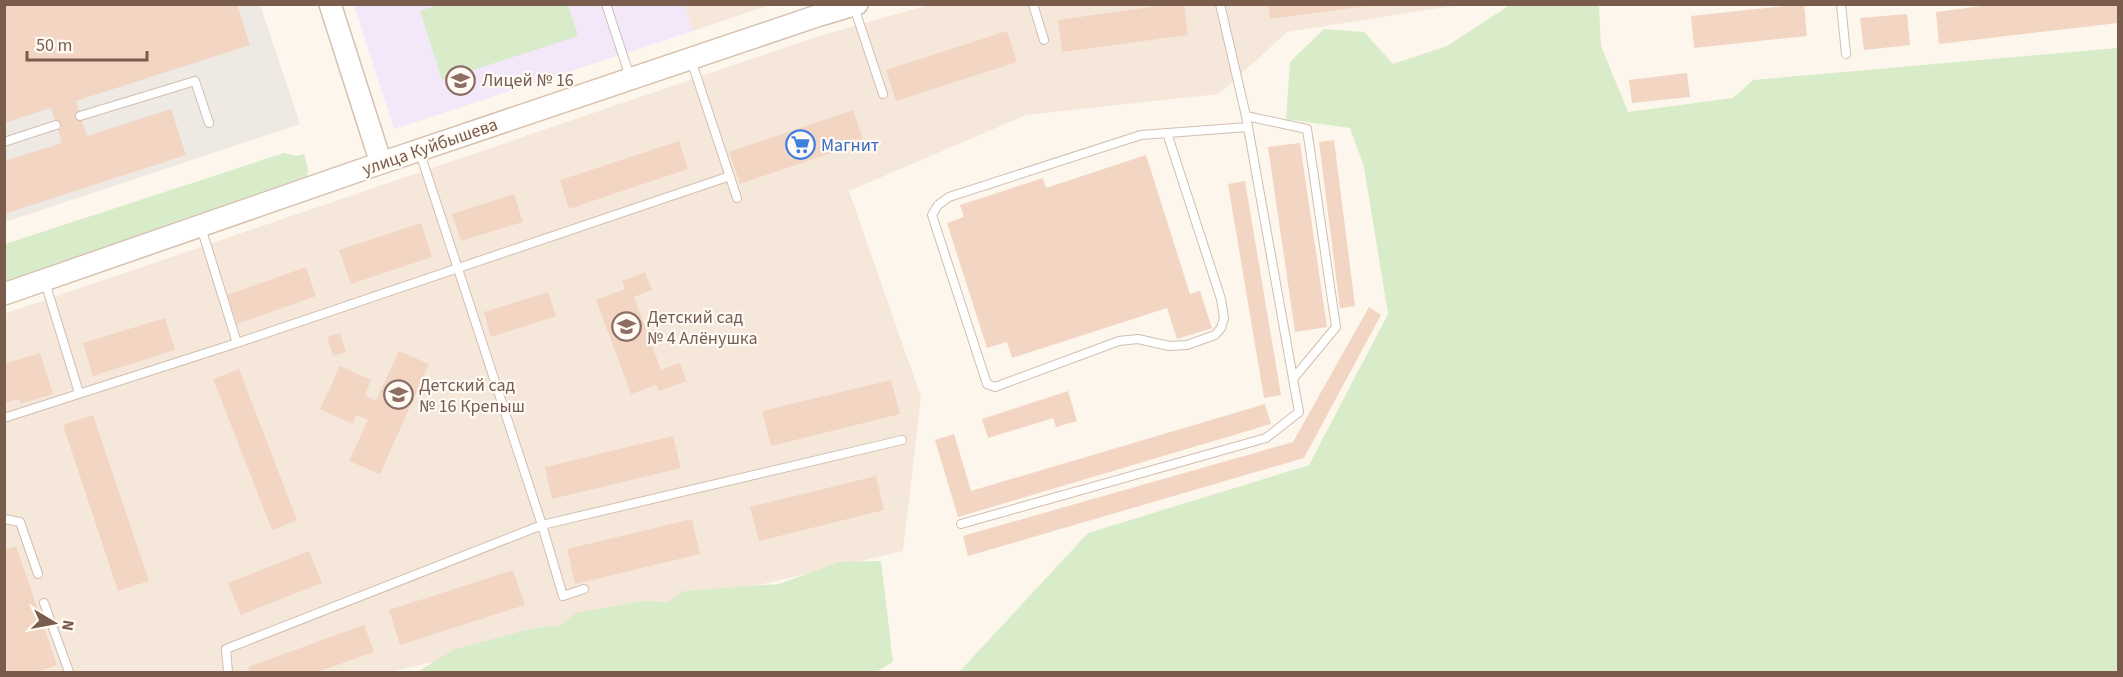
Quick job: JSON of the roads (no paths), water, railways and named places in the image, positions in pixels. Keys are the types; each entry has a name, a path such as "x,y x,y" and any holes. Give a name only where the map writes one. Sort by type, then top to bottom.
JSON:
{"main road":[{"path":"330,4 381,163"},
{"name":"улица Куйбышева","path":"4,294 381,163 855,5"}],"lane":[{"path":"606,4 631,79"},
{"path":"1033,4 1044,40"},
{"path":"961,524 1266,438 1299,412 1246,116 1220,4"},
{"path":"1841,4 1846,54"},
{"path":"855,5 883,94"},
{"path":"691,58 737,198"},
{"path":"80,116 195,81 208,123"},
{"path":"1246,116 1307,129 1336,327 1293,378"},
{"path":"4,142 56,125"},
{"path":"1167,134 1221,299 1224,318 1221,328 1215,335 1186,345 1169,346 1138,339 1119,341 995,387 987,384 932,215 938,205 949,197 1141,135 1248,127"},
{"path":"420,150 563,596 584,589"},
{"path":"4,418 237,343 730,176"},
{"path":"200,226 237,343"},
{"path":"44,280 79,393"},
{"path":"228,672 226,649 542,525 903,440"},
{"path":"4,519 20,522 38,574"},
{"path":"44,603 69,672"}],"place":[{"name":"Лицей № 16","path":"461,80"},
{"name":"Магнит","path":"800,145"},
{"name":"Детский сад № 4 Алёнушка","path":"626,327"},
{"name":"Детский сад № 16 Крепыш","path":"398,395"}]}
